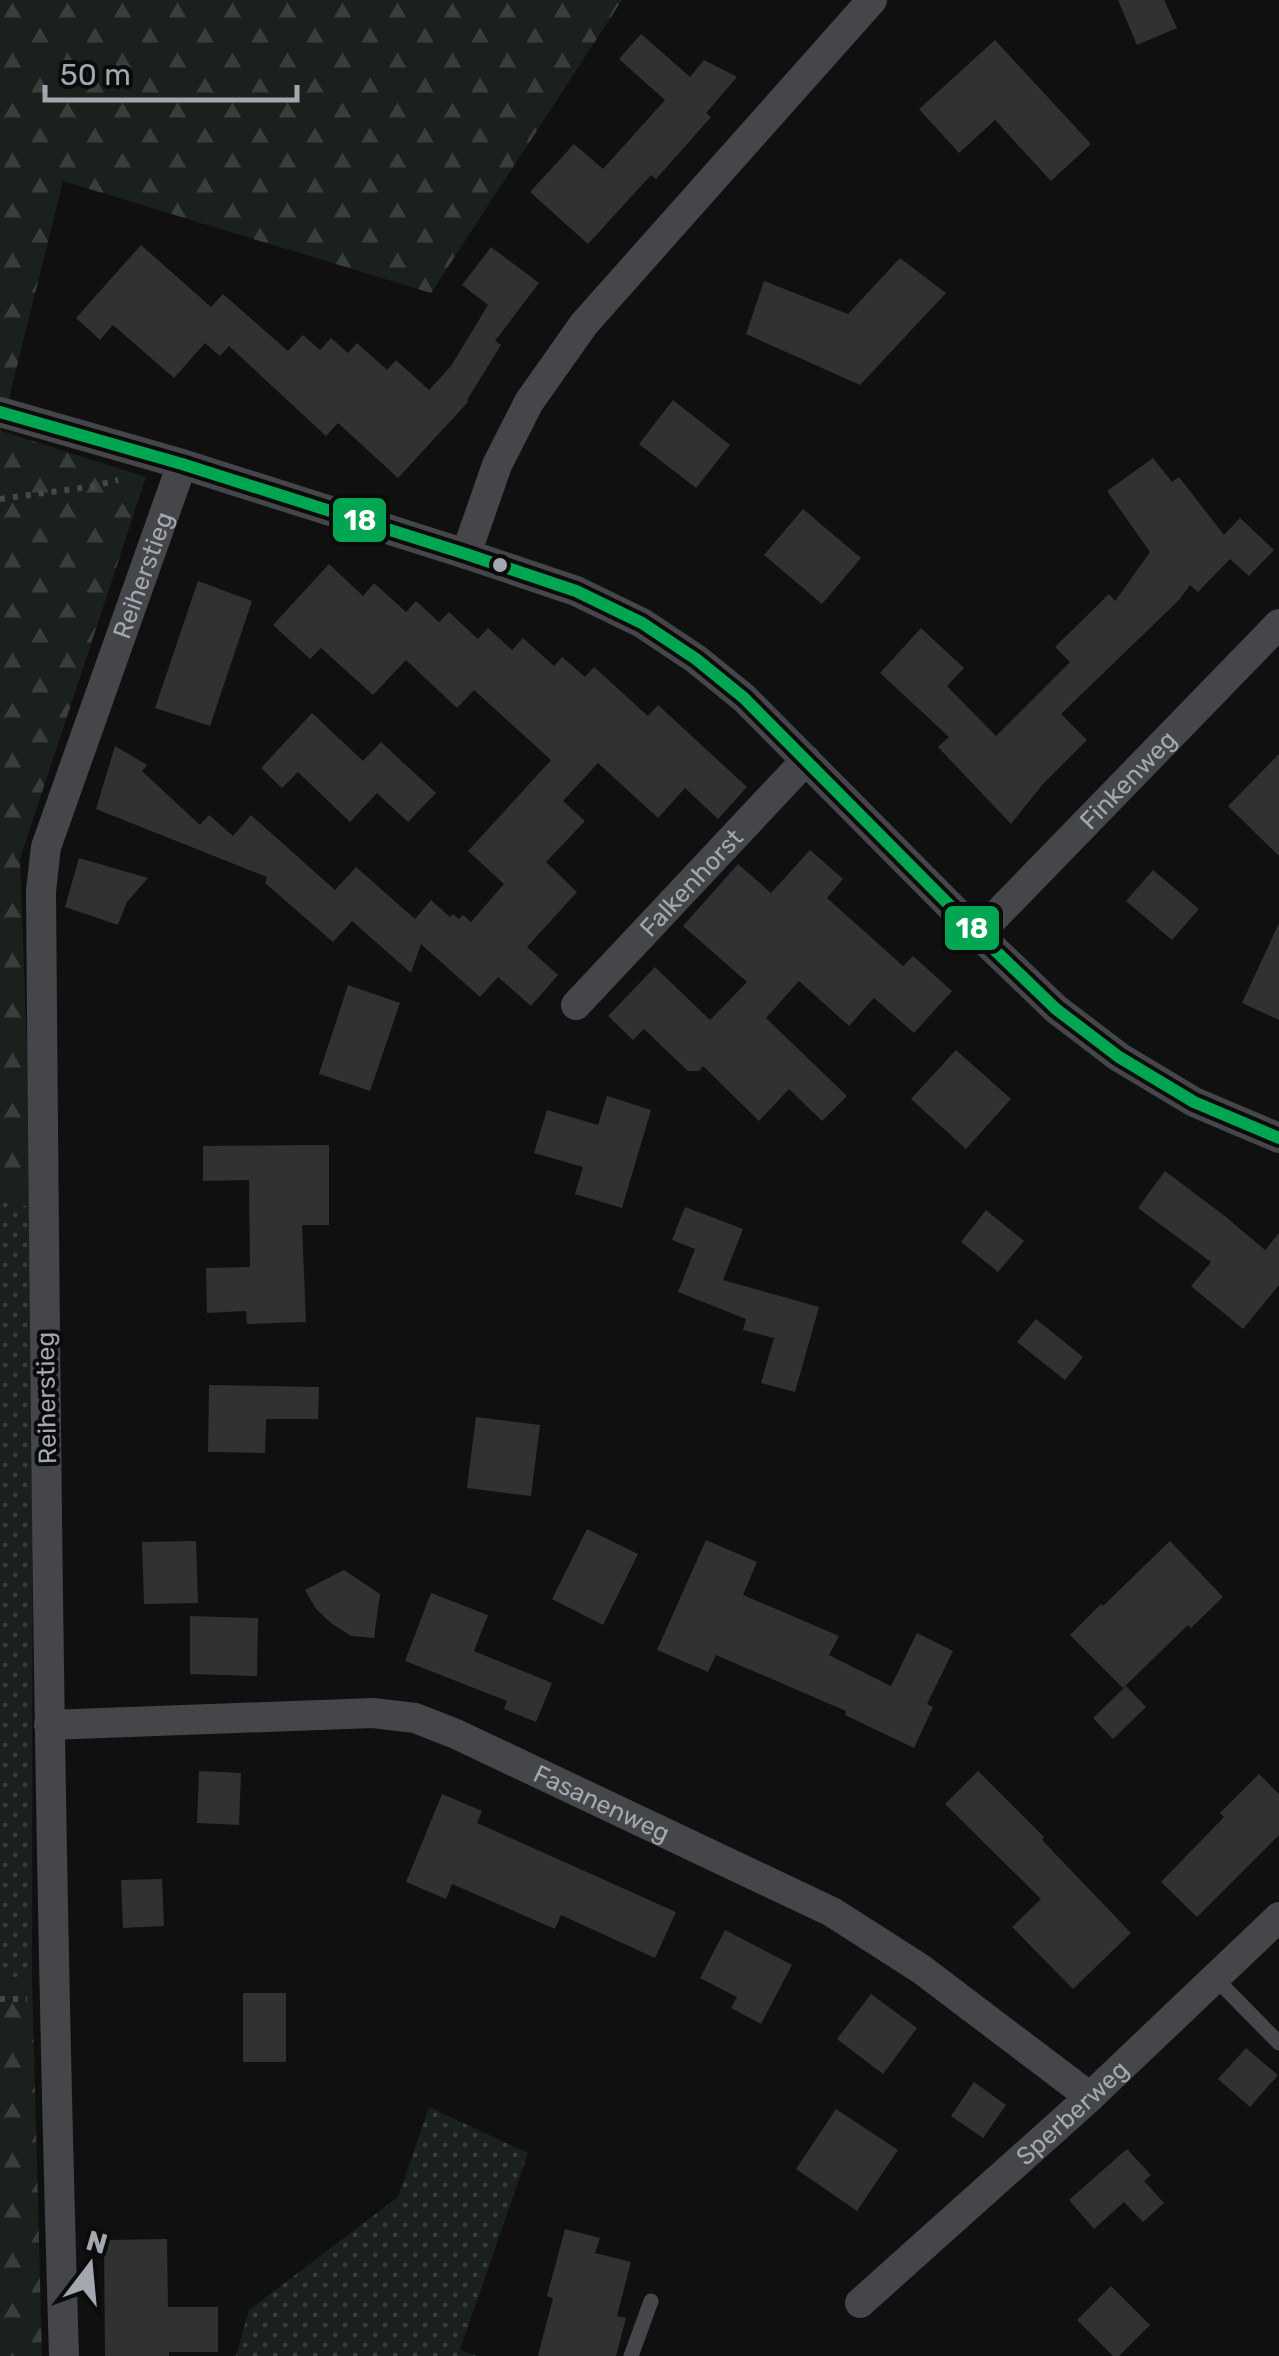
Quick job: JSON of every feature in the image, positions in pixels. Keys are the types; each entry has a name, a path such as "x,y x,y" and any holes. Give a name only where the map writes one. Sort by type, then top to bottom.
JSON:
{"street":[{"path":"466,554 497,465 529,402 584,324 872,0"},
{"path":"0,412 182,464 466,554 576,591 642,623 744,698 1056,1008 1119,1057 1194,1102 1279,1138"},
{"name":"Reiherstieg","path":"64,2356 49,1725 41,891 46,847 182,464"},
{"name":"Finkenweg","path":"978,934 1279,624"},
{"name":"Falkenhorst","path":"576,1005 806,760"},
{"name":"Fasanenweg","path":"49,1725 373,1713 414,1718 456,1734 832,1912 920,1969 1090,2096"},
{"name":"Sperberweg","path":"860,2303 1090,2096 1279,1917"}],"lane":[{"path":"1215,1978 1279,2044"},
{"path":"632,2356 651,2301"}],"path":[{"path":"0,499 95,486 130,477"}],"green space":[{"path":"0,0 622,0 431,293 63,181 1,431 146,477 20,859 33,1207 0,1201"},
{"path":"0,1201 33,1207 32,1980 0,1977"},
{"path":"0,1977 32,1980 42,2356 0,2356"},
{"path":"429,2107 528,2153 460,2350 477,2356 236,2356 249,2310 398,2197"}],"building":[{"path":"1118,0 1164,0 1177,28 1137,45"},
{"path":"641,34 690,77 704,60 737,77 706,113 711,117 656,179 651,175 588,244 530,192 574,144 603,169 665,100 619,59"},
{"path":"995,40 1091,144 1051,181 995,120 959,153 919,109"},
{"path":"141,245 211,307 223,294 288,351 303,335 320,350 331,338 348,353 357,343 387,370 396,360 429,390 451,366 488,305 462,285 491,247 539,283 495,341 501,345 468,402 398,478 338,423 326,436 229,346 220,356 205,343 174,378 113,325 100,340 76,318"},
{"path":"900,258 946,293 860,385 746,334 764,281 848,314"},
{"path":"673,400 730,445 696,488 639,444"},
{"path":"1153,458 1172,482 1179,477 1224,535 1240,518 1274,550 1249,576 1230,559 1198,592 1190,585 1061,714 1087,740 1043,784 1011,824 938,747 949,737 880,673 921,628 964,668 947,686 996,736 1070,662 1055,647 1109,594 1115,601 1150,552 1107,491"},
{"path":"803,509 861,558 822,604 764,555"},
{"path":"329,564 363,596 374,583 406,612 416,601 439,622 449,612 478,639 488,628 512,650 523,638 554,666 562,657 585,677 594,667 648,716 658,705 747,787 718,819 685,788 658,818 598,763 563,801 585,821 546,862 577,892 527,947 558,975 531,1006 498,977 480,997 421,944 411,973 352,921 333,942 265,883 267,877 96,809 115,746 147,765 142,771 200,825 209,815 233,836 251,815 335,890 356,867 415,919 431,900 450,917 453,914 459,919 463,915 471,922 504,884 468,851 551,760 474,690 457,708 406,660 373,695 321,648 310,659 273,625"},
{"path":"198,581 252,601 210,726 155,708"},
{"path":"312,713 363,761 381,742 436,793 408,822 377,793 350,822 298,772 282,788 261,768"},
{"path":"1279,754 1279,856 1228,806"},
{"path":"810,850 843,879 827,898 903,966 913,956 952,991 914,1033 874,998 849,1026 799,981 766,1018 847,1096 822,1121 789,1089 759,1121 703,1066 699,1071 688,1071 644,1029 633,1040 608,1016 655,967 710,1020 747,982 683,926 738,864 771,893"},
{"path":"79,858 148,878 127,902 118,925 65,907"},
{"path":"1153,870 1199,909 1172,940 1126,901"},
{"path":"1279,923 1279,1020 1242,1003"},
{"path":"348,985 400,1003 370,1091 319,1074"},
{"path":"956,1050 1011,1099 966,1149 911,1099"},
{"path":"607,1096 651,1110 622,1208 575,1194 583,1167 534,1153 547,1110 598,1125"},
{"path":"329,1145 329,1225 302,1225 306,1322 247,1324 246,1311 207,1313 206,1268 250,1267 249,1180 203,1181 203,1146"},
{"path":"1165,1171 1265,1250 1279,1233 1279,1285 1243,1329 1191,1286 1211,1262 1138,1208"},
{"path":"685,1207 743,1229 723,1280 819,1307 795,1392 761,1383 774,1338 743,1330 746,1319 678,1292 695,1249 672,1240"},
{"path":"986,1210 1024,1241 998,1272 961,1242"},
{"path":"1036,1319 1083,1357 1065,1380 1017,1342"},
{"path":"209,1385 319,1387 318,1419 266,1419 265,1453 208,1452"},
{"path":"476,1417 540,1425 531,1496 467,1488"},
{"path":"587,1529 638,1554 603,1625 552,1599"},
{"path":"706,1540 757,1562 743,1595 839,1636 829,1655 891,1686 917,1633 953,1651 927,1704 933,1707 914,1748 845,1715 846,1711 716,1655 708,1672 657,1650"},
{"path":"196,1541 198,1603 144,1604 142,1542"},
{"path":"1170,1541 1223,1597 1123,1688 1070,1635"},
{"path":"344,1570 380,1594 374,1638 351,1636 331,1623 316,1609 305,1590"},
{"path":"431,1593 488,1615 474,1651 552,1683 536,1722 504,1709 507,1701 405,1661"},
{"path":"190,1616 258,1618 257,1676 190,1674"},
{"path":"1126,1686 1146,1707 1113,1739 1093,1718"},
{"path":"199,1771 241,1773 239,1825 197,1823"},
{"path":"978,1771 1131,1933 1073,1989 1012,1927 1041,1899 945,1804"},
{"path":"1259,1774 1279,1794 1279,1835 1197,1917 1161,1882"},
{"path":"442,1794 482,1811 477,1823 676,1912 655,1958 561,1915 555,1929 452,1884 446,1899 406,1882"},
{"path":"162,1879 164,1926 123,1928 121,1880"},
{"path":"725,1930 792,1965 761,2024 731,2008 737,1997 700,1978"},
{"path":"243,1993 286,1993 286,2062 243,2062"},
{"path":"871,1994 917,2028 883,2074 837,2039"},
{"path":"1246,2048 1278,2075 1250,2107 1218,2079"},
{"path":"974,2082 1006,2105 983,2138 951,2116"},
{"path":"836,2109 898,2150 857,2211 796,2169"},
{"path":"1127,2149 1151,2175 1144,2181 1164,2203 1143,2222 1124,2202 1094,2229 1069,2200"},
{"path":"565,2229 600,2238 595,2253 631,2262 617,2316 626,2318 616,2356 538,2356 553,2298 547,2296"},
{"path":"167,2239 168,2307 218,2307 218,2352 105,2356 104,2240"},
{"path":"1111,2286 1150,2325 1119,2356 1113,2356 1077,2320"}],"transit line":[{"name":"18","path":"0,412 182,464 466,554 576,591 642,623 744,698 1056,1009 1119,1057 1194,1102 1279,1138"}]}
